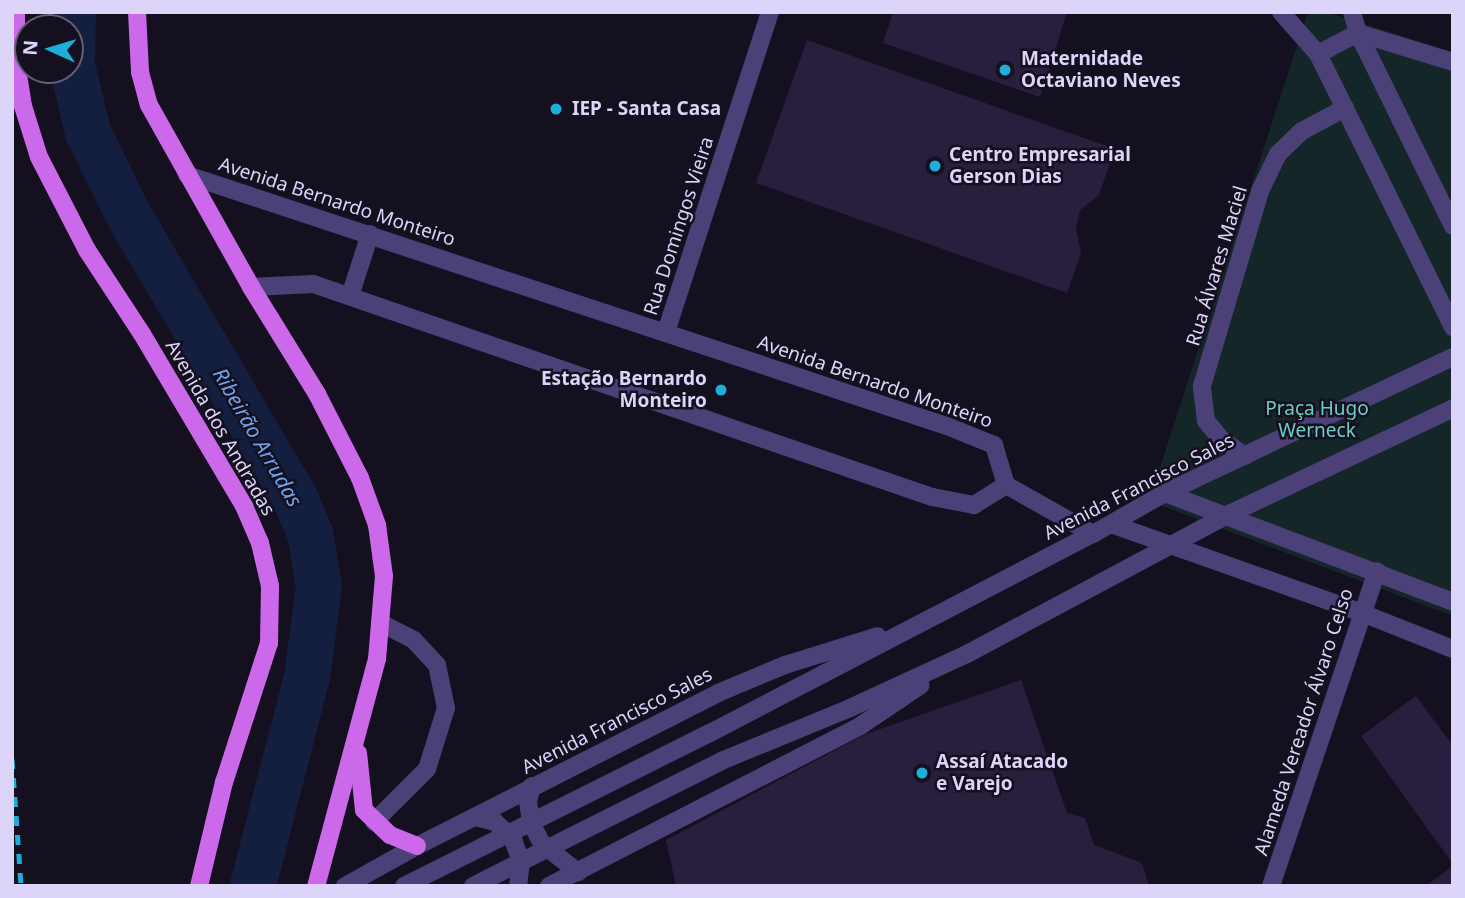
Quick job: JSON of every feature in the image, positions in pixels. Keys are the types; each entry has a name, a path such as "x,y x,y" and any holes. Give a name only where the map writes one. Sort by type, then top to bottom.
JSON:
{"main road":[{"name":"Avenida dos Andradas","path":"16,12 16,62 21,95 39,157 88,250 142,334 244,506 260,543 270,586 269,643 224,782 199,886"},
{"path":"136,12 139,72 149,105 251,287 317,394 360,478 379,538 384,576 377,659 316,886"},
{"path":"358,730 360,796 364,810 373,822 390,835 416,846"}],"street":[{"name":"Rua Domingos Vieira","path":"666,332 770,12"},
{"path":"1281,12 1318,54 1453,327"},
{"path":"1352,12 1358,33 1453,226"},
{"path":"1318,54 1358,33 1453,62"},
{"name":"Rua Álvares Maciel","path":"1245,456 1222,440 1206,421 1202,386 1260,191 1278,154 1302,131 1345,108"},
{"name":"Avenida Bernardo Monteiro","path":"187,175 947,426 994,445 1006,485"},
{"path":"350,296 370,234"},
{"path":"251,287 313,284 932,497 974,505 1006,485 1093,534"},
{"name":"Avenida Francisco Sales","path":"404,886 710,733 1093,534 1165,493 1453,356"},
{"path":"473,886 721,761 850,708 967,654 1225,516 1453,408"},
{"path":"1165,493 1453,602"},
{"path":"1111,524 1362,613 1453,649"},
{"name":"Alameda Vereador Álvaro Celso","path":"1271,886 1377,571"},
{"path":"373,822 427,769 446,709 437,665 414,640 380,623"},
{"name":"Avenida Francisco Sales","path":"345,886 532,786 729,688 785,665 921,623"},
{"path":"550,886 860,726 967,654"},
{"path":"532,786 528,801 531,823 542,844 578,872"},
{"path":"475,817 495,822 513,839 521,862 518,886"}],"green space":[{"name":"Praça Hugo Werneck","path":"1308,12 1326,12 1453,52 1453,616 1149,501"}],"building":[{"name":"Maternidade Octaviano Neves","path":"893,12 1067,12 1040,97 883,43"},
{"name":"Centro Empresarial Gerson Dias","path":"807,40 1115,149 1099,195 1080,210 1076,228 1081,253 1067,293 756,183"},
{"name":"Assaí Atacado e Varejo","path":"1021,680 1067,813 1085,818 1094,845 1142,863 1149,886 676,886 666,840 866,734"},
{"path":"1416,696 1453,746 1453,864 1361,736"},
{"path":"1453,866 1453,886 1426,886"}],"waterway":[{"name":"Ribeirão Arrudas","path":"73,12 72,65 88,132 129,216 295,498 310,533 319,586 307,677 253,886"}],"railway":[{"path":"12,759 21,886"}],"place":[{"name":"Maternidade Octaviano Neves","path":"1005,70"},
{"name":"IEP - Santa Casa","path":"556,109"},
{"name":"Centro Empresarial Gerson Dias","path":"935,166"},
{"name":"Estação Bernardo Monteiro","path":"721,390"},
{"name":"Assaí Atacado e Varejo","path":"922,773"}]}
